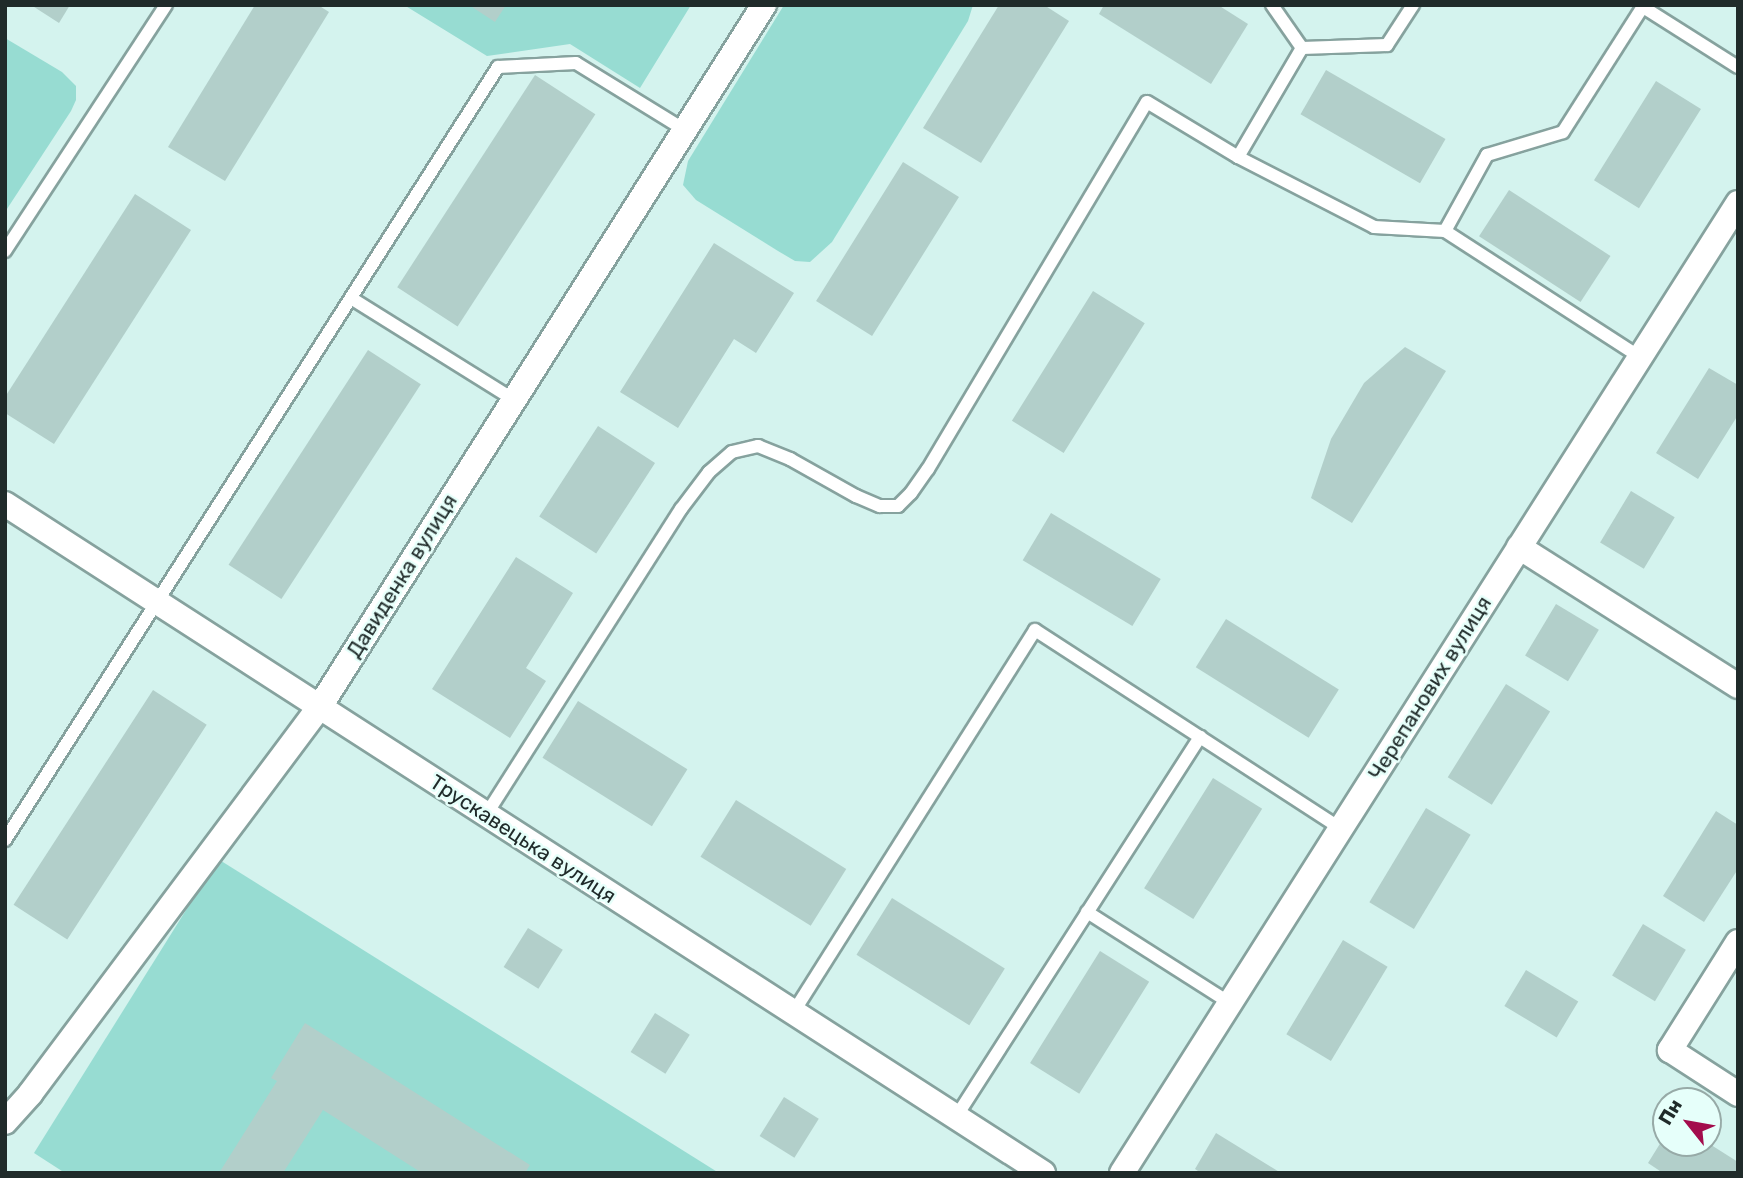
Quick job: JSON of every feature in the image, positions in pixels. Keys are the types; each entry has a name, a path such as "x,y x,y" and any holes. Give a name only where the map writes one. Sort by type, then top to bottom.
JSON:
{"street":[{"name":"Давиденка вулиця","path":"5,1122 30,1094 319,708 764,5"},
{"name":"Черепанових вулиця","path":"1122,1173 1738,203"},
{"name":"Трускавецька вулиця","path":"5,505 1043,1173"},
{"path":"1519,547 1738,686"},
{"path":"1738,942 1670,1051 1738,1094"}],"lane":[{"path":"5,251 166,5"},
{"path":"1272,5 1302,48"},
{"path":"1302,48 1387,45 1413,5"},
{"path":"1445,231 1487,155 1563,132 1644,6 1738,67"},
{"path":"1238,157 1302,48"},
{"path":"5,839 498,67 576,63 685,130"},
{"path":"486,815 681,509 716,465 732,452 758,446 790,459 856,496 880,506 898,506 911,493 928,469 1147,102 1238,157 1374,227 1445,231 1640,357"},
{"path":"351,298 514,400"},
{"path":"793,1013 1035,630 1340,828"},
{"path":"956,1117 1200,737"},
{"path":"1087,912 1230,1003"}],"green space":[{"path":"404,5 691,5 640,88 570,44 487,56"},
{"path":"784,5 973,5 968,21 832,242 810,262 795,261 778,251 696,200 683,185 688,161"},
{"path":"5,38 62,72 76,86 76,100 5,212"},
{"path":"218,859 719,1173 65,1173 34,1153"}],"building":[{"path":"31,5 70,5 59,23"},
{"path":"255,5 318,5 329,12 225,181 168,147"},
{"path":"469,5 506,5 495,22"},
{"path":"999,5 1044,5 1069,21 981,163 923,128"},
{"path":"1104,5 1218,5 1248,24 1211,84 1099,14"},
{"path":"1326,70 1446,139 1420,183 1300,114"},
{"path":"535,75 595,114 458,326 397,287"},
{"path":"1656,81 1701,109 1639,208 1594,180"},
{"path":"903,162 959,197 872,336 816,301"},
{"path":"1509,190 1610,256 1581,302 1479,236"},
{"path":"135,194 191,230 54,444 5,413 5,397"},
{"path":"714,243 794,293 756,353 734,339 678,428 620,392"},
{"path":"1093,291 1145,323 1064,453 1012,421"},
{"path":"1405,347 1446,371 1352,523 1311,498 1331,439 1364,383"},
{"path":"368,350 421,384 281,599 229,565"},
{"path":"1709,368 1738,385 1738,415 1698,479 1656,453"},
{"path":"598,426 655,463 596,554 539,517"},
{"path":"1631,491 1675,517 1644,569 1600,542"},
{"path":"1051,513 1161,579 1132,626 1023,560"},
{"path":"516,557 573,593 526,668 546,681 510,738 432,689"},
{"path":"1556,604 1599,630 1568,681 1525,655"},
{"path":"1226,619 1339,689 1309,738 1196,667"},
{"path":"1506,684 1550,712 1492,805 1448,777"},
{"path":"153,690 207,725 67,940 14,905"},
{"path":"578,701 687,769 652,826 542,758"},
{"path":"1213,778 1262,809 1193,919 1144,888"},
{"path":"736,800 846,869 811,926 700,857"},
{"path":"1426,808 1471,835 1414,929 1369,902"},
{"path":"1716,811 1738,825 1738,869 1704,922 1663,896"},
{"path":"892,898 1005,968 969,1025 856,955"},
{"path":"1643,924 1686,950 1655,1001 1612,975"},
{"path":"528,928 563,950 538,989 504,967"},
{"path":"1343,940 1388,967 1331,1061 1286,1034"},
{"path":"1100,951 1149,982 1079,1094 1030,1063"},
{"path":"1526,970 1578,1001 1557,1037 1504,1006"},
{"path":"655,1013 690,1035 665,1074 631,1052"},
{"path":"305,1023 530,1165 525,1173 422,1173 323,1110 283,1173 219,1173 277,1081 271,1078"},
{"path":"784,1097 819,1119 794,1158 760,1136"},
{"path":"1216,1133 1281,1173 1201,1173 1195,1169"},
{"path":"1722,1152 1738,1162 1738,1173 1663,1173 1648,1163 1652,1157 1722,1157"}]}
